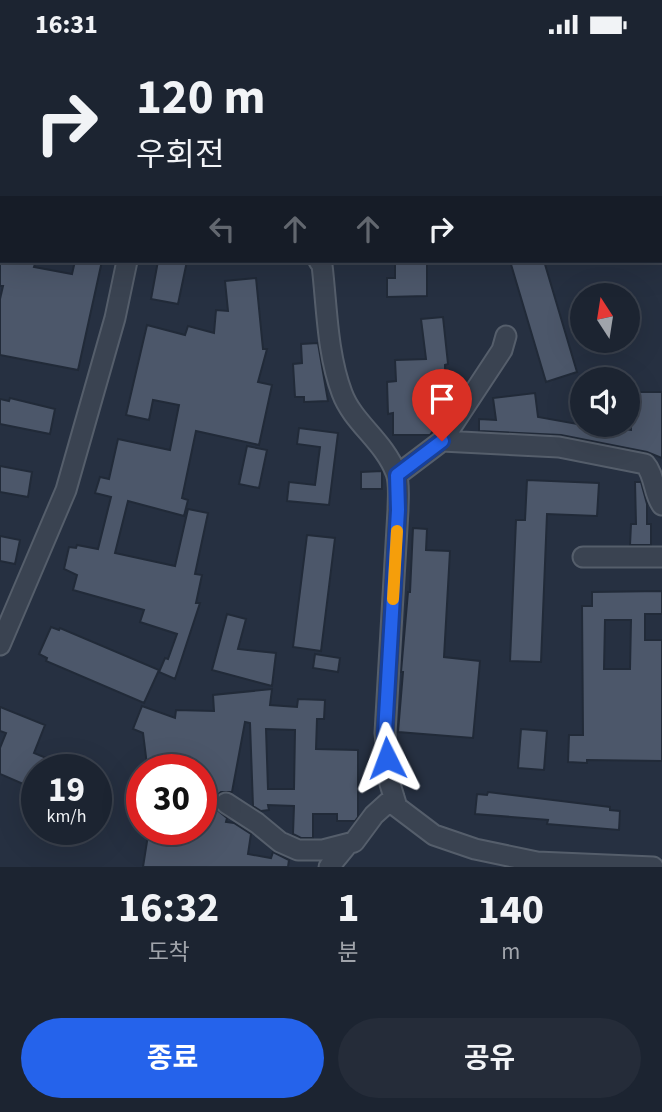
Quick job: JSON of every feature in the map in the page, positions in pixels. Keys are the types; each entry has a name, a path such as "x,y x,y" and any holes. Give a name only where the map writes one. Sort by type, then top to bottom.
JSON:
{"street":[{"path":"0,645 66,490 115,319 127,263"},
{"path":"320,263 334,365 343,396 383,446 397,475 398,510 385,733 390,784 397,807 434,835 475,849 537,862 653,867"},
{"path":"397,475 442,441 502,350 506,336"},
{"path":"442,441 559,447 645,464 650,468 662,505"},
{"path":"583,557 662,557"},
{"path":"226,803 280,842 298,850 323,850 354,842 374,815 394,797"},
{"path":"329,867 348,844"}],"building":[{"path":"0,263 29,263 35,264 34,267 72,274 75,263 102,263 78,370 0,355 0,299 3,286 0,286"},
{"path":"158,263 187,263 178,304 151,299"},
{"path":"395,263 427,263 427,296 387,297 387,278 395,278"},
{"path":"511,263 545,263 576,367 570,367 570,374 546,382"},
{"path":"256,278 263,349 267,349 258,382 272,385 259,445 196,431 182,498 188,500 184,516 128,501 115,553 175,566 188,509 208,513 195,574 202,575 196,603 200,603 175,679 159,672 165,658 168,659 177,634 140,622 144,610 73,590 77,575 64,569 69,547 76,548 77,545 98,549 111,497 95,493 100,477 109,479 118,439 170,450 179,405 153,400 149,420 126,415 147,325 185,335 188,326 214,333 216,310 228,311 225,281"},
{"path":"443,317 448,364 445,365 446,413 430,435 393,435 393,413 388,414 387,382 396,381 395,360 426,359 421,319"},
{"path":"318,343 328,401 304,402 304,397 295,397 293,364 302,363 301,344"},
{"path":"640,392 662,392 662,458 647,452 571,437 640,437"},
{"path":"535,393 538,417 570,423 570,437 479,431 479,419 496,420 493,398"},
{"path":"10,398 55,409 50,434 0,424 0,399 9,401"},
{"path":"299,428 338,433 329,505 287,501 289,482 315,485 320,447 297,444"},
{"path":"247,446 267,450 259,488 239,484"},
{"path":"0,466 32,472 28,497 0,492"},
{"path":"382,471 382,489 361,489 361,472"},
{"path":"527,480 599,483 597,516 547,514 541,662 510,661 516,520 525,520"},
{"path":"635,482 641,482 647,504 651,545 630,545 631,524 636,524"},
{"path":"413,528 427,529 426,550 450,551 444,657 480,661 473,738 398,732"},
{"path":"307,535 335,538 321,651 293,647"},
{"path":"0,536 20,540 15,564 0,561"},
{"path":"662,591 662,614 645,614 645,640 662,640 662,761 568,762 569,735 583,735 582,606 592,606 592,592","holes":["605,620 631,620 630,669 604,669"]},
{"path":"227,614 246,619 238,649 276,653 272,686 212,670"},
{"path":"51,627 60,628 159,670 144,703 46,661 47,658 39,654"},
{"path":"315,654 340,658 338,672 313,668"},
{"path":"272,689 270,705 297,707 298,699 325,700 324,719 317,719 316,749 358,750 358,817 355,821 337,821 337,814 313,814 313,838 301,838 293,834 294,806 268,805 269,810 261,811 253,806 250,723 245,722 232,792 221,792 217,795 217,754 146,754 143,733 133,729 142,706 175,718 176,710 214,711 213,695","holes":["266,729 295,730 294,789 268,789"]},
{"path":"0,707 45,725 34,753 36,754 21,754 21,783 0,774 0,748 6,733 0,731"},
{"path":"521,729 547,731 544,770 518,768"},
{"path":"488,792 610,807 610,810 620,811 619,830 475,814 477,794 487,795"},
{"path":"217,810 227,818 226,822 234,823 251,834 248,854 271,858 273,852 289,860 288,867 143,867 146,845 217,845"}],"slow traffic":[{"path":"393,599 397,531"}],"route":[{"path":"387,758 385,733 398,510 397,475 442,441"}]}
